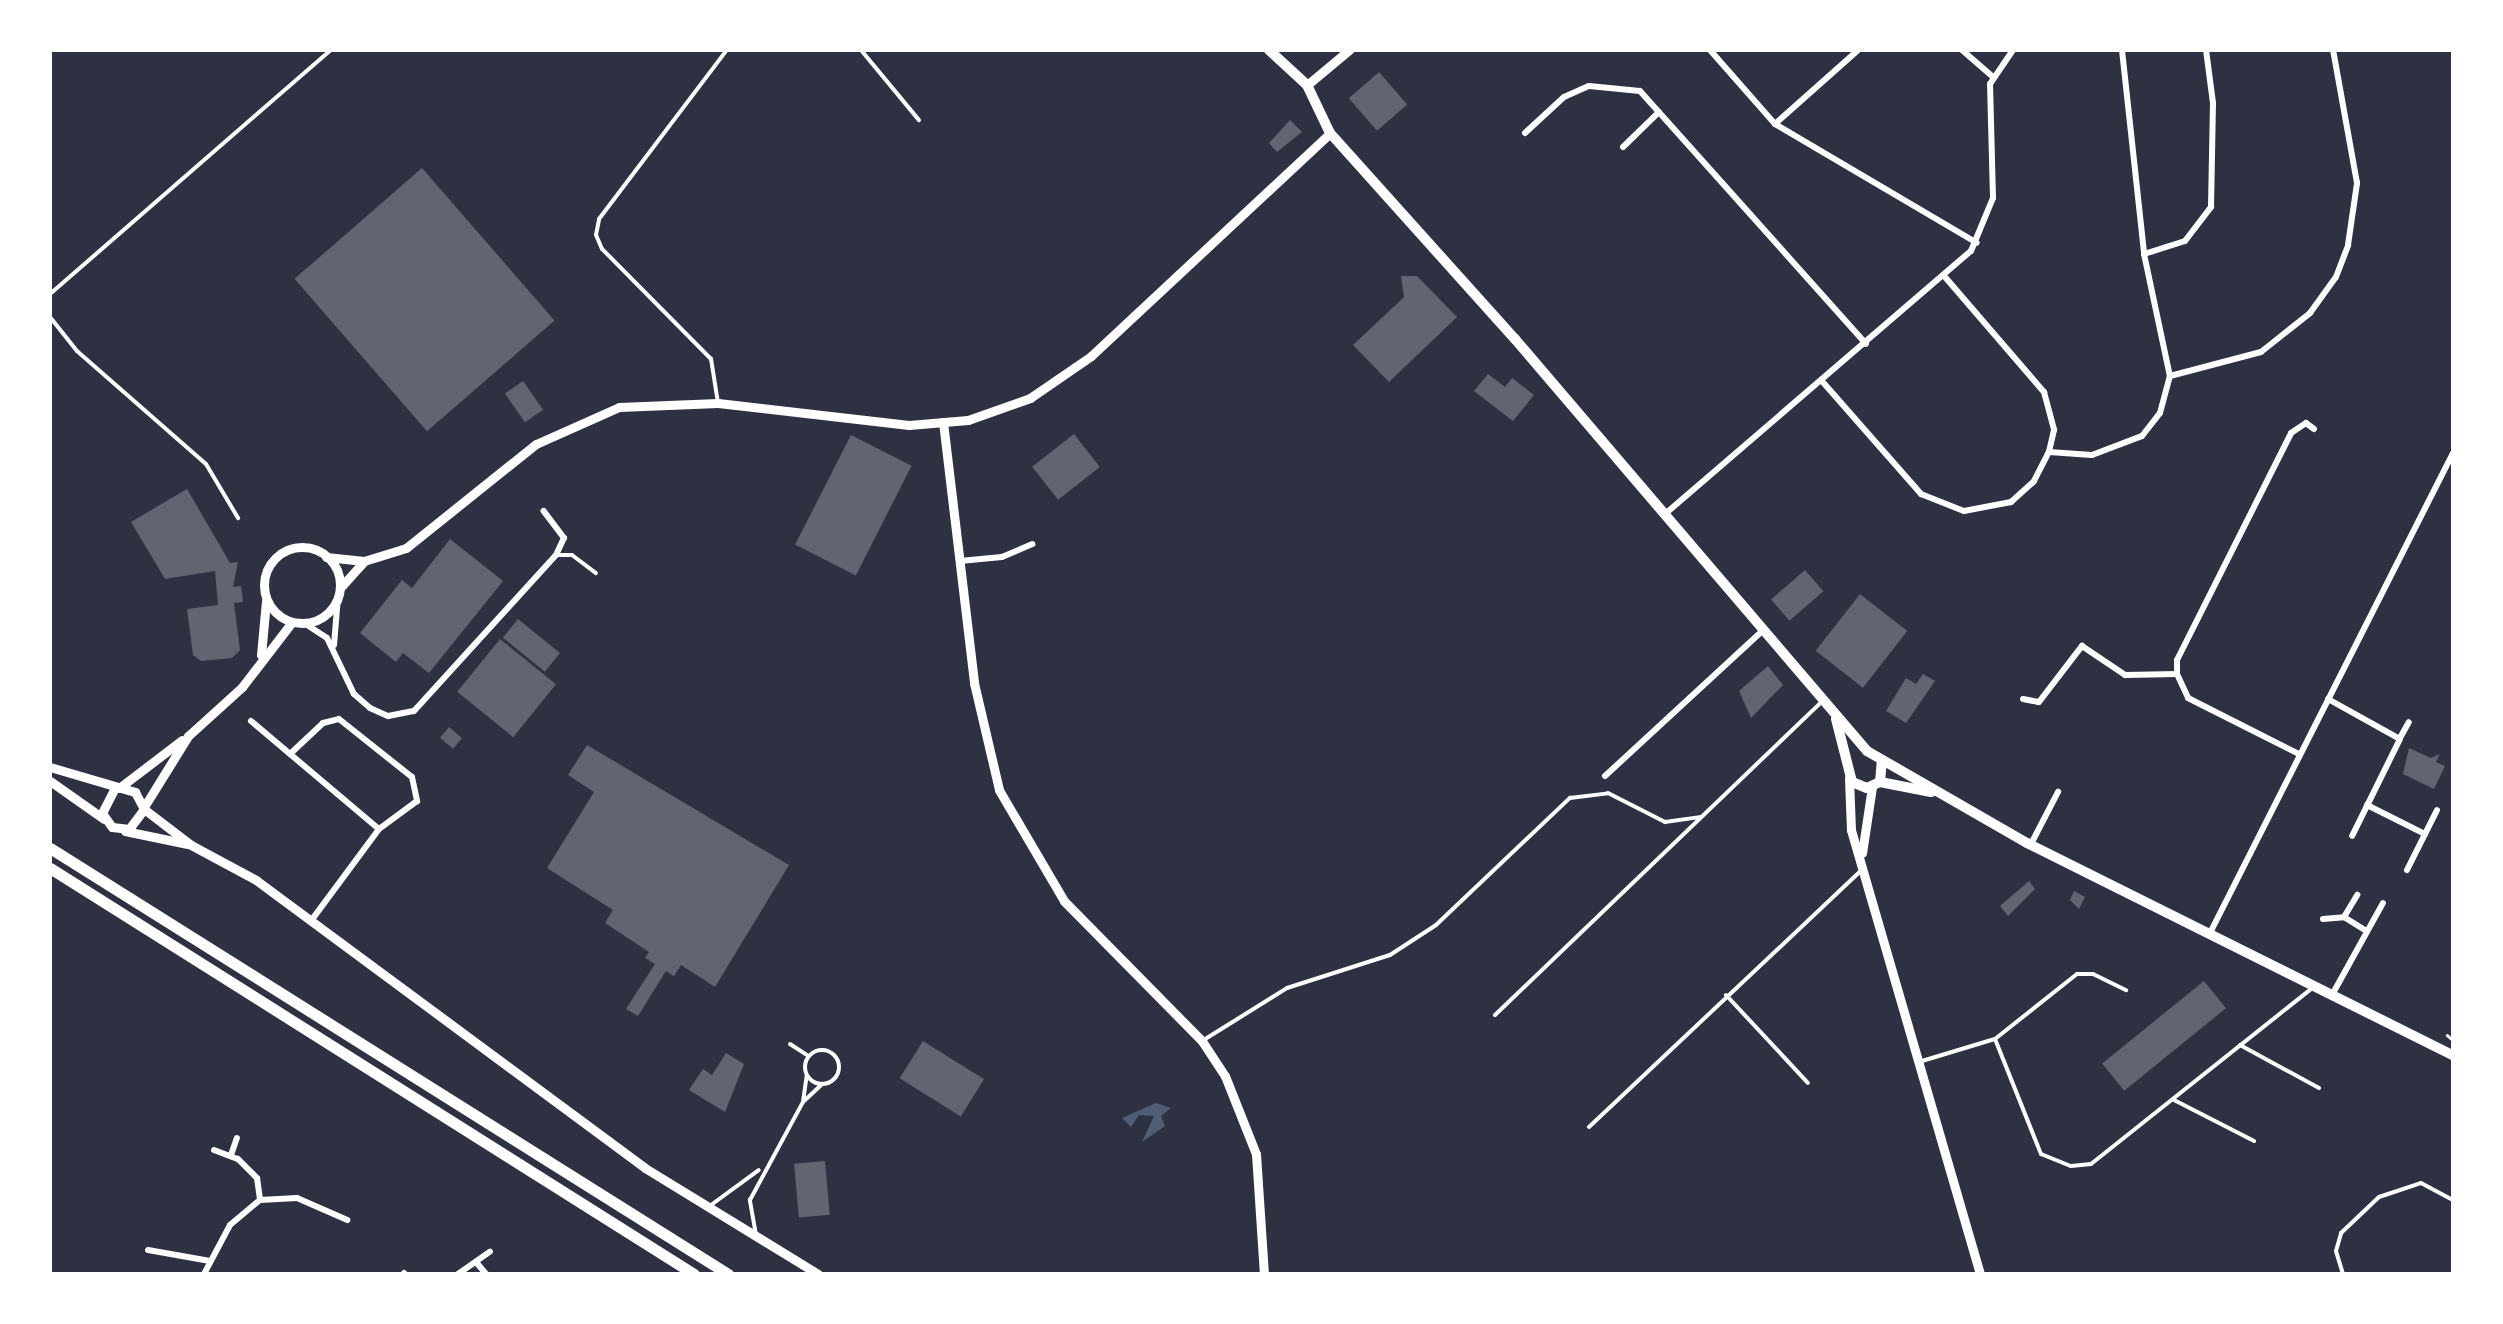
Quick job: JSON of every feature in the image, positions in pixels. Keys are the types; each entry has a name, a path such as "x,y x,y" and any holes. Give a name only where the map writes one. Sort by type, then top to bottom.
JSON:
{"highway":[{"path":"50,848 728,1274"},
{"path":"50,868 694,1274"}],"main road":[{"path":"1269,50 1308,85 1330,133 1666,514 1867,751 1931,792 2031,846 2453,1055"},
{"path":"1835,713 1848,772"},
{"path":"1848,772 1867,751"},
{"path":"1876,784 1882,760"},
{"path":"1848,772 1876,784 1931,792"}],"street":[{"path":"1308,85 1349,50"},
{"path":"1710,50 1775,124 1977,242"},
{"path":"1775,124 1858,50"},
{"path":"1962,50 1992,76"},
{"path":"1666,514 1946,277 1977,242 1993,198 1992,76 2013,50"},
{"path":"2050,452 2092,455 2142,436 2160,413 2170,376 2144,254 2122,50"},
{"path":"2144,254 2185,241 2211,208 2213,103 2206,50"},
{"path":"2170,376 2262,352 2310,313 2336,277 2348,245 2357,183 2333,50"},
{"path":"1525,133 1564,98 1589,86 1630,86 1660,112 1866,344"},
{"path":"1623,147 1660,112"},
{"path":"261,658 265,576 282,553 307,548 326,557 364,561 406,548 536,444 589,416 644,404 718,403 855,424 943,422 992,412 1069,375 1330,133"},
{"path":"1821,380 1904,478 1949,508 2011,502 2034,481 2050,452 2054,430 2044,392 1946,277"},
{"path":"943,422 981,727 1018,827 1080,921 1202,1040 1225,1076 1256,1154 1264,1274"},
{"path":"2299,754 2188,698 2177,674 2177,660 2291,433 2306,423 2314,429"},
{"path":"2209,934 2453,453"},
{"path":"304,623 335,652 354,694 370,708 388,716 414,712 556,555 564,538 544,511"},
{"path":"960,561 1002,557 1032,544"},
{"path":"326,557 339,592 335,652"},
{"path":"266,598 292,622 322,618 364,561"},
{"path":"104,820 104,799 188,736 242,688 292,622"},
{"path":"1605,776 1763,630"},
{"path":"2023,699 2039,702 2082,646 2125,675 2177,674"},
{"path":"2328,699 2400,739"},
{"path":"290,754 322,723 338,720 412,777 417,801 409,813 379,829 311,921"},
{"path":"251,721 379,829"},
{"path":"2352,836 2409,722"},
{"path":"123,830 135,826 188,736"},
{"path":"50,767 136,792 144,808 190,845"},
{"path":"1848,772 1852,830 1980,1274"},
{"path":"50,781 123,830 190,845 231,862 706,1206 818,1274"},
{"path":"1862,856 1876,784"},
{"path":"2031,846 2058,792"},
{"path":"2367,805 2425,834"},
{"path":"2407,870 2437,810"},
{"path":"2344,917 2358,895"},
{"path":"2332,996 2383,902"},
{"path":"2323,919 2344,917 2366,931"},
{"path":"231,1155 237,1138"},
{"path":"214,1150 231,1155 257,1178 260,1200"},
{"path":"204,1274 230,1225 260,1200 297,1198 347,1220"},
{"path":"148,1250 210,1260"},
{"path":"458,1274 490,1252"},
{"path":"476,1262 486,1274"}],"lane":[{"path":"50,294 331,50"},
{"path":"718,403 711,359 602,249 596,235 608,207 727,50"},
{"path":"861,50 918,120"},
{"path":"50,317 77,351 198,456 238,518"},
{"path":"556,555 572,555 596,573"},
{"path":"1495,1015 1823,700"},
{"path":"1202,1040 1287,988 1390,955 1436,925 1570,798 1608,793 1665,822 1700,816"},
{"path":"1589,1127 1864,868"},
{"path":"1922,1062 1995,1039 2077,974 2093,974 2126,990"},
{"path":"1995,1039 2033,1140 2054,1162 2091,1164 2313,987"},
{"path":"1726,995 1808,1083"},
{"path":"790,1044 809,1056"},
{"path":"2240,1045 2319,1088"},
{"path":"757,1236 750,1200 762,1168 802,1102 822,1084 834,1080 839,1062 826,1050 809,1056"},
{"path":"802,1102 809,1056"},
{"path":"807,1075 822,1084"},
{"path":"2172,1099 2254,1141"},
{"path":"706,1206 723,1201 762,1168"},
{"path":"2343,1274 2336,1252 2343,1228 2379,1197 2421,1183 2453,1200"}],"path":[{"path":"2446,1035 2453,1040"}],"water":[{"path":"1156,1103 1171,1108 1161,1116 1165,1126 1142,1142 1154,1116 1139,1115 1131,1127 1122,1118"}],"building":[{"path":"1379,72 1407,104 1377,131 1349,98"},
{"path":"1290,120 1302,132 1277,152 1269,143"},
{"path":"422,168 555,320 427,431 294,279"},
{"path":"1401,276 1417,276 1457,317 1389,382 1353,345 1404,297"},
{"path":"1488,374 1505,387 1512,378 1534,395 1513,421 1474,391"},
{"path":"523,381 543,410 525,422 505,394"},
{"path":"1074,434 1100,467 1058,500 1032,467"},
{"path":"851,435 912,466 856,575 795,545"},
{"path":"187,489 230,563 238,562 233,587 241,586 243,602 234,603 240,650 232,658 201,661 193,655 187,609 218,605 215,571 165,579 131,522"},
{"path":"450,539 503,581 429,673 403,653 396,662 360,633 402,580 412,588"},
{"path":"1805,570 1823,591 1789,621 1771,600"},
{"path":"1860,594 1907,631 1863,688 1816,651"},
{"path":"518,619 560,653 545,672 503,638"},
{"path":"500,639 556,684 513,737 457,692"},
{"path":"1768,666 1783,685 1751,718 1739,691"},
{"path":"1923,674 1935,681 1906,723 1886,711 1906,678 1916,684"},
{"path":"449,727 462,738 453,749 440,738"},
{"path":"587,745 789,865 715,987 681,965 674,976 666,971 638,1016 626,1009 655,964 645,958 649,952 605,923 613,910 547,868 594,792 568,775"},
{"path":"2409,748 2431,758 2440,754 2436,762 2445,766 2434,789 2403,774"},
{"path":"2029,881 2035,889 2008,916 2000,906"},
{"path":"2074,891 2085,897 2079,909 2070,900"},
{"path":"2204,981 2226,1008 2124,1091 2102,1063"},
{"path":"923,1041 984,1079 961,1116 900,1078"},
{"path":"726,1053 744,1064 725,1112 689,1090 703,1069 712,1075"},
{"path":"825,1161 830,1215 799,1217 794,1164"}]}
